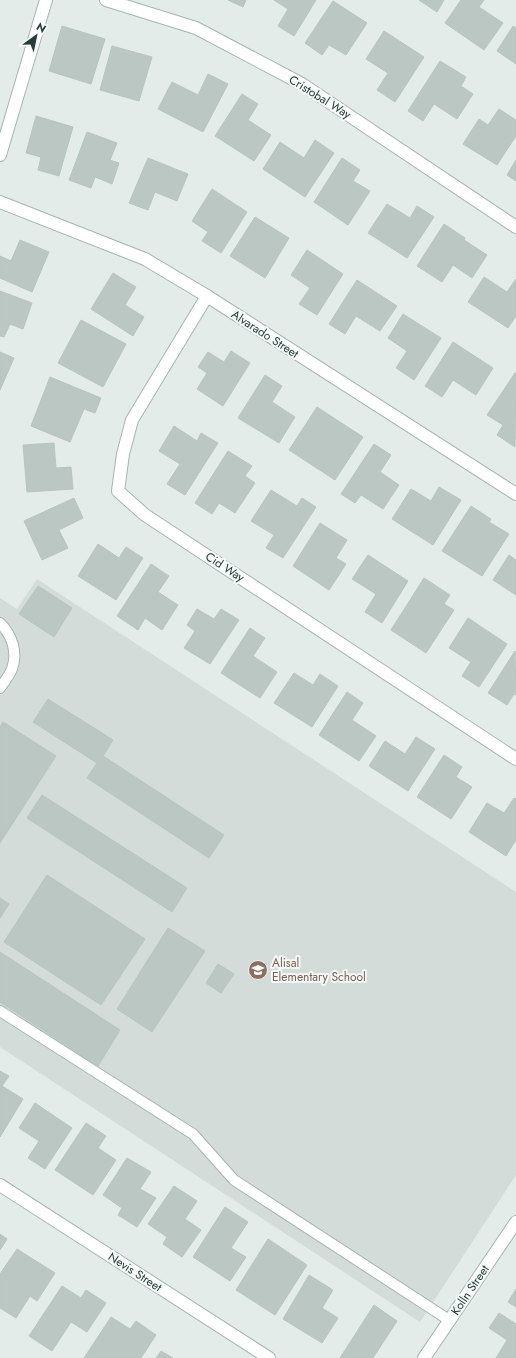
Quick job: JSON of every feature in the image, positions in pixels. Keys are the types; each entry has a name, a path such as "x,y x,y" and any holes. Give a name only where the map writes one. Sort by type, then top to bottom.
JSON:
{"street":[{"path":"0,155 46,0"},
{"name":"Cristobal Way","path":"106,0 196,28 302,84 516,227"},
{"name":"Alvarado Street","path":"0,202 145,259 207,296 516,494"},
{"name":"Cid Way","path":"207,296 132,420 123,454 118,491 145,515 516,759"},
{"name":"Nevis Street","path":"0,1185 269,1358"},
{"name":"Kolln Street","path":"424,1358 516,1222"}],"lane":[{"path":"0,623 6,629 13,642 14,658 12,670 0,688"},
{"path":"0,1011 193,1134 234,1180 449,1320"}],"shaded area":[{"name":"Alisal Elementary School","path":"37,579 516,892 516,1175 420,1322 0,1047 0,598 17,609"}],"building":[{"path":"228,0 246,0 243,7"},
{"path":"274,0 316,0 294,36 278,26 288,9"},
{"path":"419,0 444,0 437,12"},
{"path":"461,0 484,0 479,7 503,23 484,50 445,23"},
{"path":"333,1 367,23 346,55 329,45 322,55 305,43"},
{"path":"62,26 105,39 91,84 49,71"},
{"path":"513,26 516,28 516,64 497,51"},
{"path":"384,31 424,57 395,102 377,90 388,73 366,59"},
{"path":"112,46 152,57 139,101 100,90"},
{"path":"440,61 466,77 461,86 473,94 457,119 434,104 423,121 408,111"},
{"path":"208,74 228,84 203,132 158,109 172,82 198,95"},
{"path":"242,94 258,104 248,120 271,135 254,161 215,136"},
{"path":"499,109 516,120 516,136 497,165 463,144 479,119 488,125"},
{"path":"36,116 73,127 59,176 38,170 41,157 26,153"},
{"path":"87,132 117,143 110,160 119,163 112,184 95,177 91,188 69,180"},
{"path":"315,140 334,153 305,197 263,169 280,142 304,158"},
{"path":"148,158 188,174 177,201 155,192 148,210 129,203"},
{"path":"342,158 360,170 353,181 370,191 348,225 314,202"},
{"path":"516,160 516,181 507,175"},
{"path":"212,189 247,212 221,253 202,241 208,232 192,221"},
{"path":"387,204 410,218 417,206 434,217 407,258 368,233"},
{"path":"255,217 289,238 265,278 230,256"},
{"path":"444,224 465,238 464,240 487,255 472,278 453,265 442,282 417,266"},
{"path":"20,240 49,252 32,292 0,278 0,256 11,261"},
{"path":"307,250 343,274 317,315 299,304 310,288 291,275"},
{"path":"113,273 136,287 125,305 144,317 133,336 91,309"},
{"path":"484,277 507,292 516,279 516,316 508,328 468,302"},
{"path":"357,280 397,306 380,331 356,316 345,334 329,324"},
{"path":"0,291 32,303 23,329 10,324 4,337 0,336"},
{"path":"403,314 441,338 414,380 396,368 407,351 388,338"},
{"path":"81,320 126,344 103,387 58,363"},
{"path":"453,342 493,368 476,395 453,380 442,397 425,386"},
{"path":"231,351 250,363 223,406 197,389 207,373 198,367 208,352 224,362"},
{"path":"0,352 14,358 0,390"},
{"path":"515,373 515,447 497,435 503,425 487,415"},
{"path":"265,375 282,386 272,402 295,417 279,443 238,418"},
{"path":"50,377 101,398 95,413 84,409 70,442 31,426"},
{"path":"317,407 363,437 335,480 289,450"},
{"path":"174,426 197,441 201,433 218,443 185,495 167,484 180,464 159,451"},
{"path":"54,443 56,468 71,467 73,489 27,492 23,445"},
{"path":"374,444 391,455 380,472 399,485 383,509 361,495 355,503 341,494"},
{"path":"228,451 252,466 245,476 255,483 235,513 219,503 212,514 195,503"},
{"path":"439,487 461,500 433,545 392,519 411,489 431,501"},
{"path":"271,490 297,506 302,498 316,507 283,558 266,548 274,535 251,521"},
{"path":"74,498 83,518 59,530 68,548 42,560 24,521"},
{"path":"471,506 491,519 489,522 509,534 482,576 442,551"},
{"path":"320,523 347,540 336,558 346,564 329,590 293,566"},
{"path":"98,544 119,558 126,547 143,558 116,600 78,576"},
{"path":"368,555 408,581 382,623 365,612 376,594 352,579"},
{"path":"509,555 516,560 516,595 493,580"},
{"path":"151,564 169,576 158,592 178,605 162,630 145,618 138,630 117,616"},
{"path":"424,578 450,595 444,604 454,610 426,653 391,630"},
{"path":"38,586 72,608 54,637 19,614"},
{"path":"197,609 214,619 221,609 239,620 210,664 184,648 195,631 187,625"},
{"path":"468,618 507,644 479,687 462,676 471,662 449,648"},
{"path":"250,628 265,638 253,656 277,672 260,698 221,673"},
{"path":"515,651 516,695 514,694 507,705 488,693"},
{"path":"294,673 313,685 320,674 338,686 312,727 274,703"},
{"path":"347,692 363,703 352,720 376,736 359,761 319,735"},
{"path":"48,699 113,740 103,756 224,835 209,858 87,778 97,763 33,722"},
{"path":"3,722 56,756 0,843 0,727"},
{"path":"416,737 435,749 408,791 369,766 385,741 405,754"},
{"path":"444,755 462,767 456,777 472,787 451,819 417,797"},
{"path":"42,795 187,888 172,912 27,818"},
{"path":"514,798 516,799 516,840 506,856 469,832 487,803 504,813"},
{"path":"47,875 145,939 101,1005 4,942"},
{"path":"0,898 9,904 0,918"},
{"path":"168,928 205,951 152,1032 117,1009"},
{"path":"0,952 120,1030 98,1066 0,1002"},
{"path":"218,964 234,974 221,993 206,983"},
{"path":"0,1071 9,1076 2,1086 23,1099 0,1137"},
{"path":"35,1103 72,1128 45,1169 28,1158 39,1141 19,1128"},
{"path":"86,1123 106,1136 98,1148 116,1160 93,1195 55,1170"},
{"path":"127,1158 151,1172 140,1189 156,1198 137,1227 118,1215 122,1208 103,1195"},
{"path":"174,1186 197,1201 185,1219 201,1230 182,1257 163,1244 167,1237 148,1224"},
{"path":"225,1207 248,1222 231,1248 246,1257 230,1281 193,1257"},
{"path":"0,1234 7,1239 0,1250"},
{"path":"268,1239 307,1265 275,1315 236,1290"},
{"path":"17,1249 55,1273 37,1301 30,1296 16,1318 0,1308 0,1274"},
{"path":"309,1275 333,1290 322,1308 338,1318 322,1343 283,1319"},
{"path":"62,1286 81,1298 86,1290 106,1303 87,1332 71,1322 52,1351 29,1336"},
{"path":"516,1289 516,1307 508,1302"},
{"path":"374,1305 397,1321 373,1358 340,1358"},
{"path":"499,1313 516,1324 516,1358 496,1358 507,1340 489,1328"},
{"path":"111,1317 130,1329 136,1321 156,1335 141,1358 84,1358"},
{"path":"161,1351 173,1358 156,1358"}],"place":[{"name":"Alisal Elementary School","path":"258,970"}]}
